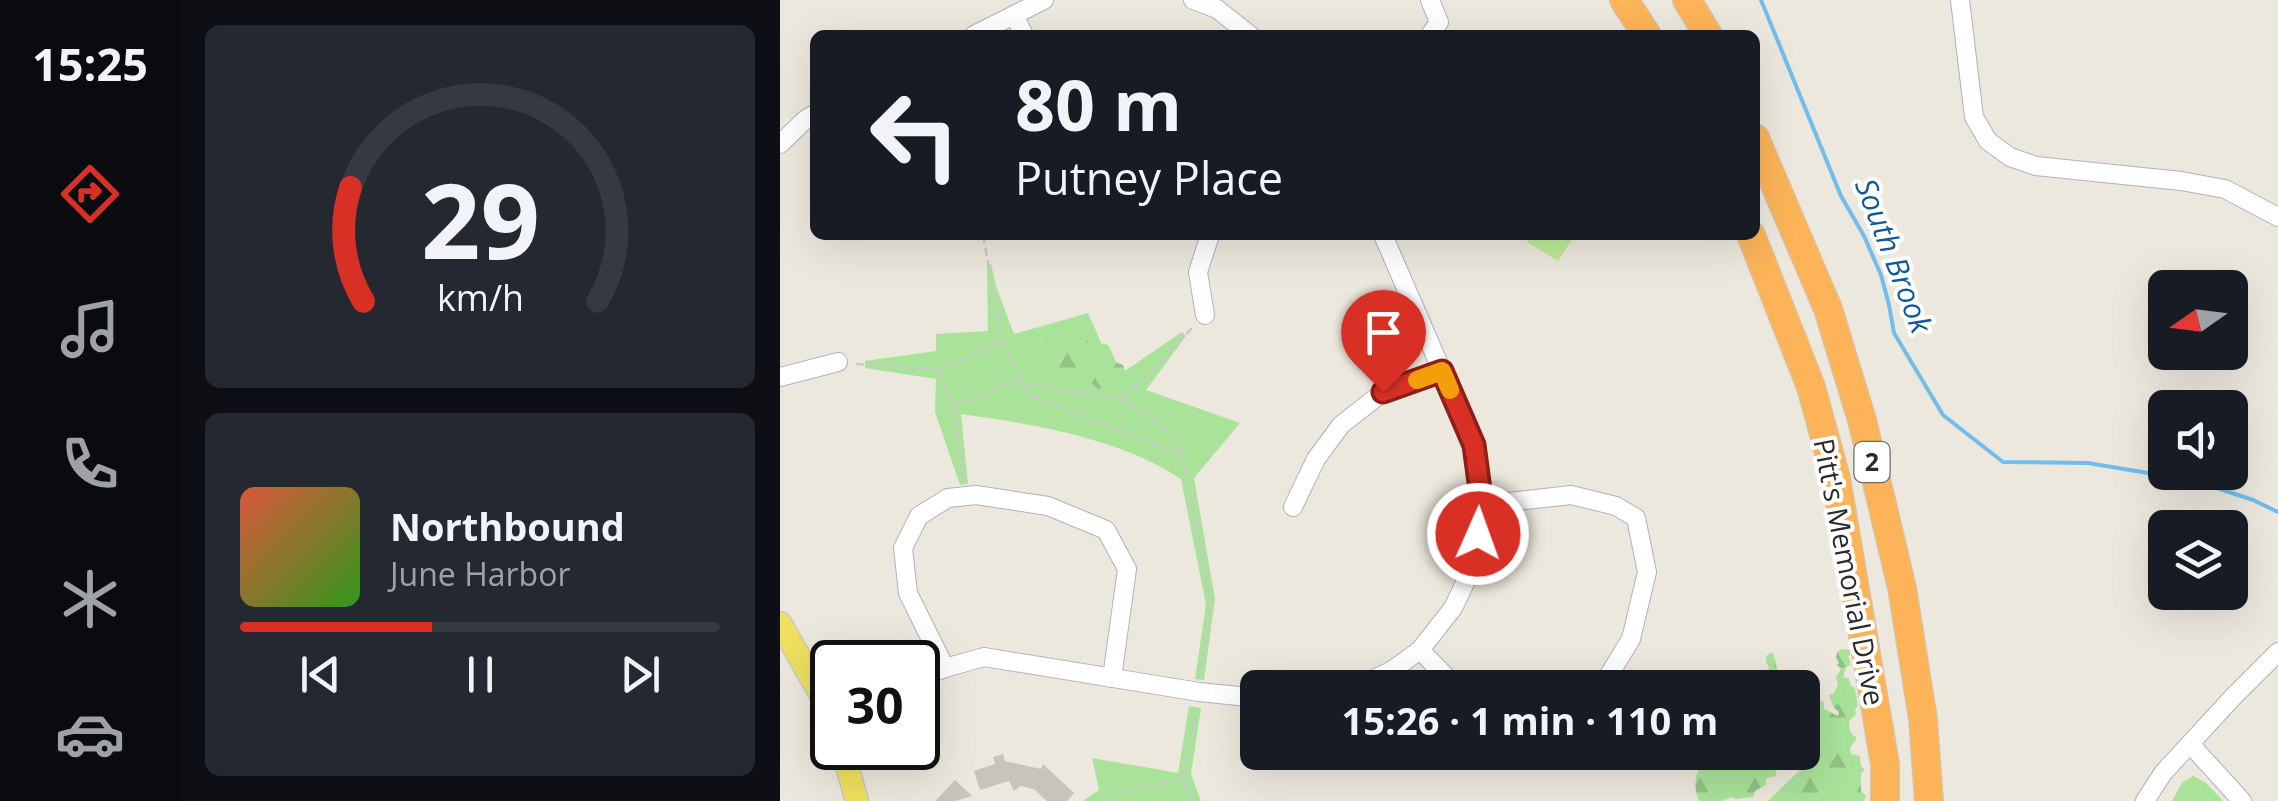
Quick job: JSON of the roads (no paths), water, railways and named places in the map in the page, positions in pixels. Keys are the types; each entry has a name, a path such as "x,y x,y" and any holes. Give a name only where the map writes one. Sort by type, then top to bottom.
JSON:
{"highway":[{"path":"1624,0 1643,30"},
{"path":"1688,0 1705,30"},
{"name":"Pitt's Memorial Drive","path":"1760,150 1828,309 1862,420 1902,588 1922,719 1929,801"},
{"name":"Pitt's Memorial Drive","path":"1754,240 1810,387 1836,478 1884,764 1885,801"}],"main road":[{"path":"780,622 810,674"},
{"path":"848,770 856,801"}],"street":[{"path":"984,30 1044,0"},
{"path":"1192,0 1217,9 1244,30"},
{"path":"1430,0 1439,22 1433,30"},
{"path":"1960,0 1974,118 1988,140 2010,157 2036,166 2225,189 2278,216"},
{"path":"1014,15 1022,30"},
{"path":"780,144 810,117"},
{"path":"1205,315 1198,272 1208,240"},
{"path":"1385,240 1474,445 1482,505 1474,564 1453,608 1420,650 1394,670"},
{"path":"780,378 838,362"},
{"path":"1293,507 1316,459 1340,424 1383,392 1442,371"},
{"path":"945,668 908,593 903,548 919,516 948,498 963,495 1048,506 1106,530 1127,569 1112,678"},
{"path":"1482,505 1571,495 1616,506 1636,518 1647,572 1632,639 1612,670"},
{"path":"1420,650 1439,670"},
{"path":"2146,801 2163,773 2232,696 2278,652"},
{"path":"940,670 984,658 1240,696"},
{"path":"2191,745 2242,801"}],"waterway":[{"name":"South Brook","path":"1761,0 1841,196 1881,275 1894,333 1943,415 2003,462 2088,463 2196,481 2278,512"}]}
